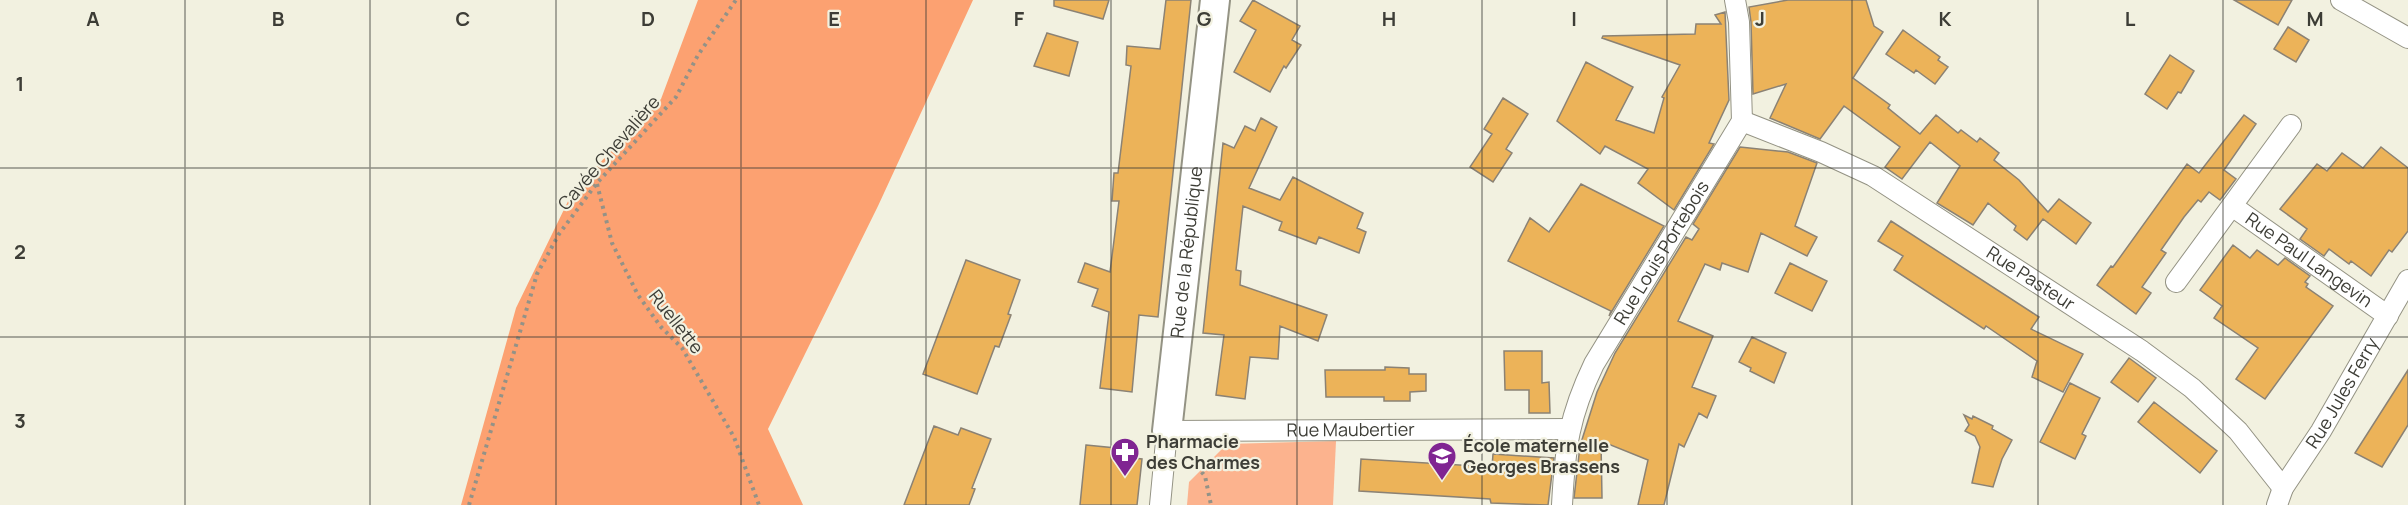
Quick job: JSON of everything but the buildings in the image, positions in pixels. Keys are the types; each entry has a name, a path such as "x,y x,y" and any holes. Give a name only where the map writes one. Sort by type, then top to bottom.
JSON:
{"main road":[{"name":"Rue de la République","path":"1167,431 1215,0"}],"street":[{"path":"1735,0 1739,22 1742,121"},
{"path":"2341,0 2408,39"},
{"name":"Rue Louis Portebois","path":"1562,505 1569,429 1580,392 1604,344 1742,121"},
{"name":"Rue Pasteur","path":"1742,121 1821,152 1903,193 2142,351 2192,388 2238,431 2280,496"},
{"name":"Rue Paul Langevin","path":"2176,282 2291,125"},
{"name":"Rue Paul Langevin","path":"2232,206 2388,316"},
{"name":"Rue Jules Ferry","path":"2280,496 2408,280"},
{"name":"Rue Maubertier","path":"1167,431 1569,429"},
{"name":"Rue de la République","path":"1160,505 1167,431"}],"path":[{"name":"Cavée Chevalière","path":"469,505 537,274 559,234 597,183 676,97 698,55 735,0"},
{"name":"Ruellette","path":"597,183 612,243 627,274 638,295 661,327 682,348 734,437 759,505"},
{"path":"1164,460 1195,464 1205,476 1211,505"}],"shaded area":[{"path":"698,0 973,0 878,206 768,429 803,505 461,505 516,308 573,191 661,99"},
{"path":"1336,441 1333,505 1187,505 1189,482 1227,444"}],"place":[{"name":"Pharmacie des Charmes","path":"1125,478"},
{"name":"École maternelle Georges Brassens","path":"1442,482"}]}
